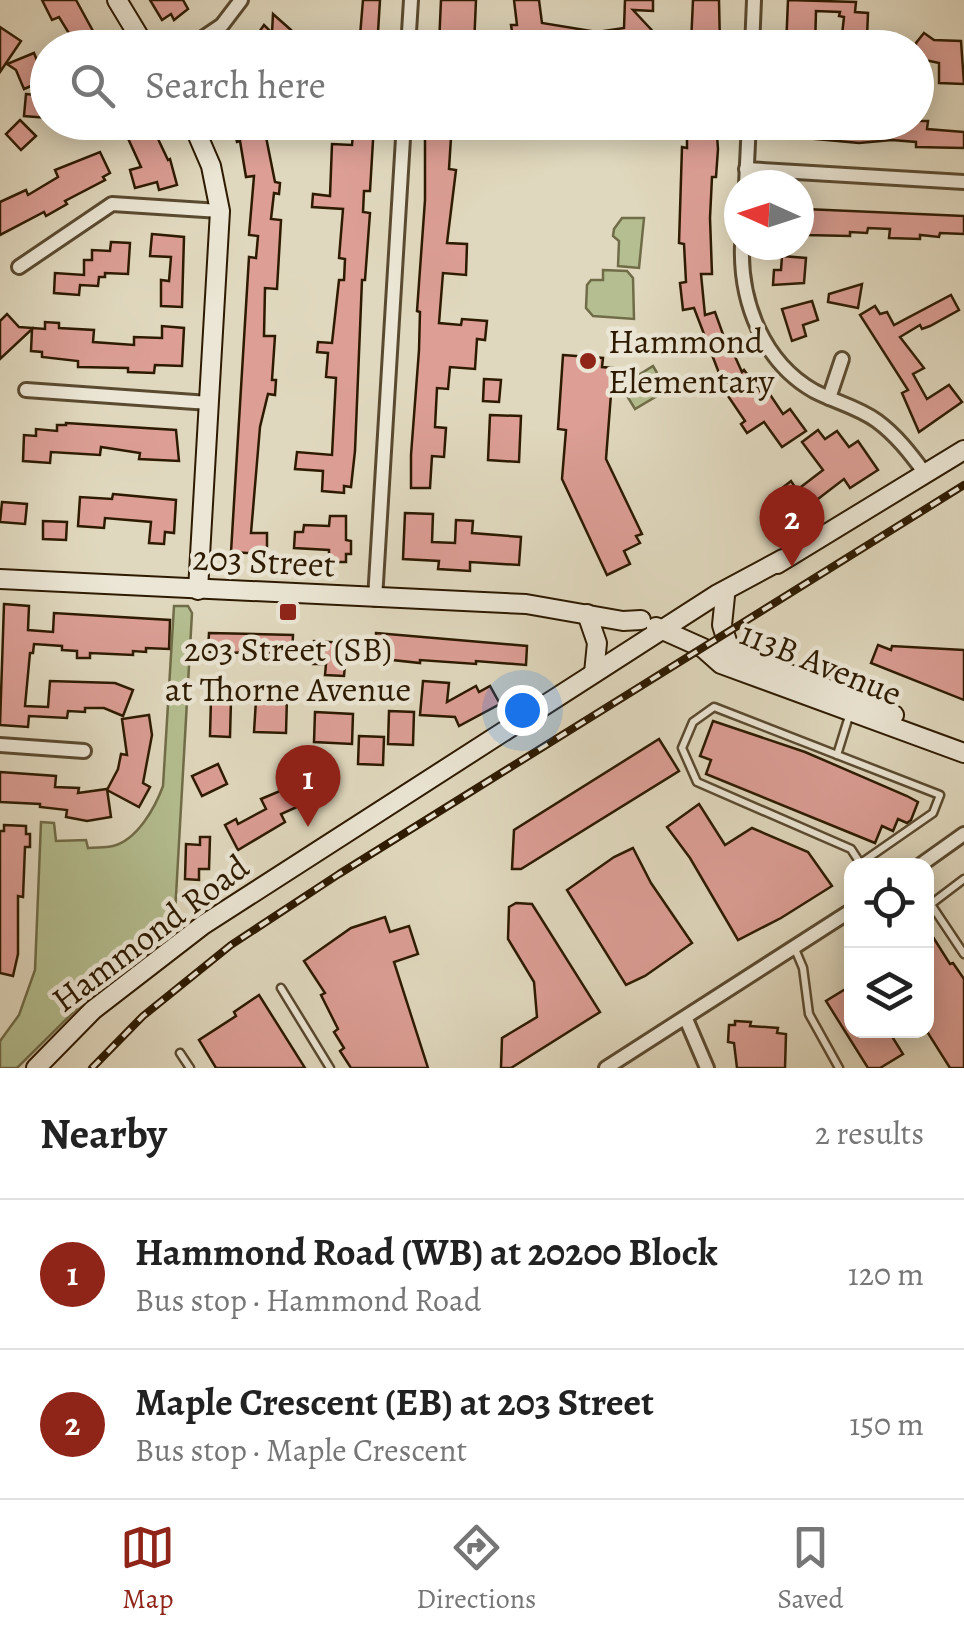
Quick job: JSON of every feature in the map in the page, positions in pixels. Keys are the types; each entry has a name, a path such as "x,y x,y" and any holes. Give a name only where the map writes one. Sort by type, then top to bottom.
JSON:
{"street":[{"path":"116,0 135,30"},
{"path":"215,30 241,0"},
{"path":"409,30 411,0"},
{"path":"753,30 754,0"},
{"path":"198,590 220,211 212,166 200,140"},
{"path":"375,599 403,140"},
{"path":"747,140 746,169 964,182"},
{"path":"20,267 112,204 220,211"},
{"path":"743,260 745,288 763,340 800,382 886,428 924,472"},
{"path":"829,398 842,359"},
{"path":"26,390 209,403"},
{"name":"Hammond Road","path":"36,1068 93,1010 203,925 772,562 964,450"},
{"name":"203 Street","path":"0,579 375,599 583,602 629,612 663,631"},
{"path":"718,599 721,652"},
{"name":"203 Street","path":"526,604 623,621 642,620"},
{"path":"587,614 597,643 594,674"},
{"name":"113B Avenue","path":"663,631 964,745"},
{"name":"113B Avenue","path":"721,652 722,664 964,753"},
{"path":"0,745 84,751"},
{"path":"930,858 964,834"},
{"path":"606,1068 844,915"},
{"path":"686,1019 707,1068"}],"lane":[{"path":"858,858 852,849 697,782 682,748 693,722 714,708 940,795 933,813 870,858"},
{"path":"837,755 850,712"},
{"path":"934,897 964,879"},
{"path":"934,908 964,954"},
{"path":"794,948 804,968 809,1014 839,1068"},
{"path":"280,988 330,1068"},
{"path":"180,1053 190,1068"}],"green space":[{"path":"622,218 644,218 639,268 618,266 619,241 613,236"},
{"path":"603,270 627,271 633,278 634,319 593,316 586,308 587,285 591,280 603,280"},
{"path":"653,366 667,390 635,409 621,386"},
{"path":"174,606 188,606 192,613 174,931 114,972 17,1068 0,1068 0,1041 19,1015 35,970 41,822 54,823 56,841 86,840 88,848 113,846 137,830 163,786"}],"building":[{"path":"42,0 76,0 92,30 67,30 59,17 52,20"},
{"path":"150,0 183,0 188,9 174,20 171,14 162,20"},
{"path":"363,0 380,0 378,30 360,30"},
{"path":"441,0 476,0 475,30 440,30"},
{"path":"514,0 539,0 542,23 585,30 512,30 511,25 517,25"},
{"path":"625,0 653,0 653,11 633,10 652,30 610,30 624,28"},
{"path":"693,0 719,0 720,30 692,30"},
{"path":"788,0 856,2 855,12 868,13 867,30 843,30 844,17 839,16 840,12 816,11 815,30 787,30"},
{"path":"273,14 291,30 272,30"},
{"path":"0,27 21,41 0,72"},
{"path":"934,40 961,41 964,84 939,83 939,63 934,62"},
{"path":"30,55 30,86 24,89 16,70 7,64"},
{"path":"26,94 30,94 30,116 24,116"},
{"path":"20,120 30,130 32,140 21,150 6,134"},
{"path":"934,130 964,132 964,148 916,147 916,142 892,140 934,140"},
{"path":"129,140 159,140 170,159 177,185 159,190 157,182 135,188 130,170 141,167"},
{"path":"236,140 267,140 275,182 280,183 279,194 274,193 271,219 281,220 277,289 265,288 264,336 275,336 275,395 268,394 260,427 251,533 267,533 267,554 231,552 249,257 256,258 258,236 249,235 254,176 246,177 240,141"},
{"path":"352,140 373,140 370,191 364,191 363,212 370,213 362,280 355,451 351,487 344,486 344,493 322,491 323,471 295,469 297,452 332,455 336,378 326,377 328,353 317,352 318,342 332,343 339,280 344,280 345,259 339,258 343,209 312,207 313,194 330,196 332,144 352,145"},
{"path":"425,140 451,140 449,169 456,170 447,243 467,244 466,275 443,273 439,323 461,325 462,319 487,321 485,340 477,339 475,369 450,367 448,389 437,388 435,427 446,428 444,457 432,456 430,488 411,488 419,350 417,311"},
{"path":"687,140 717,140 710,218 712,274 701,274 705,315 715,312 742,372 760,391 765,387 783,414 790,409 806,431 782,447 764,422 747,433 741,424 745,421 728,396 734,391 719,373 694,308 683,310 680,283 686,282 684,244 679,243 682,147 687,148"},
{"path":"827,140 892,140 859,143"},
{"path":"100,152 110,173 103,177 105,180 46,216 44,212 0,235 0,202 26,190 28,195 58,177 55,170"},
{"path":"814,209 964,216 964,234 889,238 890,229 868,228 867,233 850,232 850,236 814,235"},
{"path":"152,234 184,237 182,307 161,306 161,280 169,281 171,257 150,256"},
{"path":"111,242 130,243 128,274 105,273 105,277 99,277 98,286 80,285 79,295 54,293 55,273 84,275 84,260 92,260 92,250 110,251"},
{"path":"782,260 806,260 804,283 773,285 774,270 781,270"},
{"path":"862,284 858,308 828,302 829,294"},
{"path":"951,295 959,310 900,337 924,368 913,374 927,399 949,385 962,402 919,432 902,393 908,390 860,315 875,306 880,314 887,312 894,325"},
{"path":"812,301 818,320 803,325 806,336 792,341 782,309"},
{"path":"7,314 19,327 45,329 45,322 59,323 59,328 94,330 93,342 134,345 134,337 162,338 162,326 184,328 182,366 155,365 154,373 78,367 78,361 42,357 42,352 31,351 32,329 0,359 0,321"},
{"path":"563,355 603,358 602,367 613,368 606,459 642,534 636,536 640,543 624,551 630,564 607,575 562,479 566,430 558,429"},
{"path":"484,379 501,380 499,402 483,401"},
{"path":"490,415 521,416 519,462 488,460"},
{"path":"57,425 176,430 179,461 139,459 140,453 101,447 100,455 51,452 50,463 23,461 24,435 36,436 36,429 57,431"},
{"path":"818,430 825,439 837,431 849,447 858,441 878,470 850,488 844,479 788,522 775,506 783,500 777,492 791,481 797,490 823,470 802,442"},
{"path":"113,494 176,500 174,533 165,532 164,544 149,543 151,522 105,518 104,528 78,526 80,497 112,499"},
{"path":"2,502 27,504 25,524 0,522"},
{"path":"405,513 433,514 432,542 455,543 456,520 473,521 472,533 521,537 519,565 470,562 470,571 438,569 439,561 403,559"},
{"path":"330,516 346,516 346,540 351,541 351,554 346,554 346,562 329,562 329,550 294,548 295,532 303,532 304,525 329,526"},
{"path":"43,521 67,522 66,540 43,539"},
{"path":"4,604 29,606 28,630 53,632 54,613 170,620 169,649 146,648 146,652 133,651 133,655 90,653 90,658 77,658 77,651 62,650 62,646 34,644 25,706 48,707 50,681 115,683 133,690 123,716 104,708 85,708 85,712 68,711 67,718 29,716 28,727 0,725"},
{"path":"209,633 293,635 292,655 246,652 232,653 231,658 217,657 217,652 208,652"},
{"path":"376,633 527,646 526,665 476,661 420,663 346,655 344,676 325,675 326,664 313,664 314,641 363,644 363,638 376,639"},
{"path":"878,645 891,650 892,646 964,650 964,700 871,663"},
{"path":"423,681 449,683 447,702 476,686 479,692 490,686 500,704 459,726 455,717 420,715"},
{"path":"270,696 287,697 286,733 254,732 256,700 269,700"},
{"path":"211,699 231,700 230,737 210,736"},
{"path":"389,711 414,712 413,745 388,744"},
{"path":"315,712 353,714 352,744 314,742"},
{"path":"149,715 152,735 143,783 150,787 139,807 107,790 121,754 127,755 122,719"},
{"path":"713,721 805,752 907,796 918,802 911,820 907,823 898,819 893,831 882,826 875,843 706,774 711,760 700,756"},
{"path":"359,736 384,737 383,765 358,764"},
{"path":"659,739 679,771 521,869 512,869 514,830"},
{"path":"218,764 227,784 202,796 192,776"},
{"path":"0,772 56,776 55,787 79,788 78,793 107,789 111,817 87,821 66,817 67,810 40,804 0,802"},
{"path":"325,772 335,790 311,804 310,801 281,814 285,822 238,850 225,825 236,819 238,824 266,809 261,799"},
{"path":"699,804 725,845 752,828 808,852 832,886 738,940 667,827"},
{"path":"4,825 26,826 26,834 30,834 30,847 25,847 23,897 18,896 18,954 13,976 0,973 0,831 4,831"},
{"path":"200,837 210,837 209,869 199,869 199,880 185,879 186,844 200,845"},
{"path":"633,848 651,883 692,943 626,985 567,890"},
{"path":"516,903 532,904 600,1012 511,1068 501,1068 502,1038 537,1017 534,982 508,939 509,907"},
{"path":"385,917 390,932 409,926 418,954 394,962 428,1068 351,1068 340,1051 344,1048 321,995 325,993 304,961 351,928"},
{"path":"934,939 964,979 964,1068 950,1068 931,1038"},
{"path":"844,990 844,1030 826,1001"},
{"path":"259,995 305,1068 216,1068 199,1040"},
{"path":"735,1021 778,1028 777,1033 786,1034 785,1068 737,1068 734,1043 728,1042 729,1025 735,1025"},
{"path":"849,1038 893,1038 903,1054 880,1068 868,1068"}],"railway":[{"path":"92,1068 143,1016 231,945 964,485"}],"place":[{"name":"Hammond Elementary","path":"588,361"},
{"name":"Maple Crescent (EB) at 203 Street","path":"792,567"},
{"name":"203 Street (SB) at Thorne Avenue","path":"288,612"},
{"name":"Hammond Road (WB) at 20200 Block","path":"308,827"}]}
